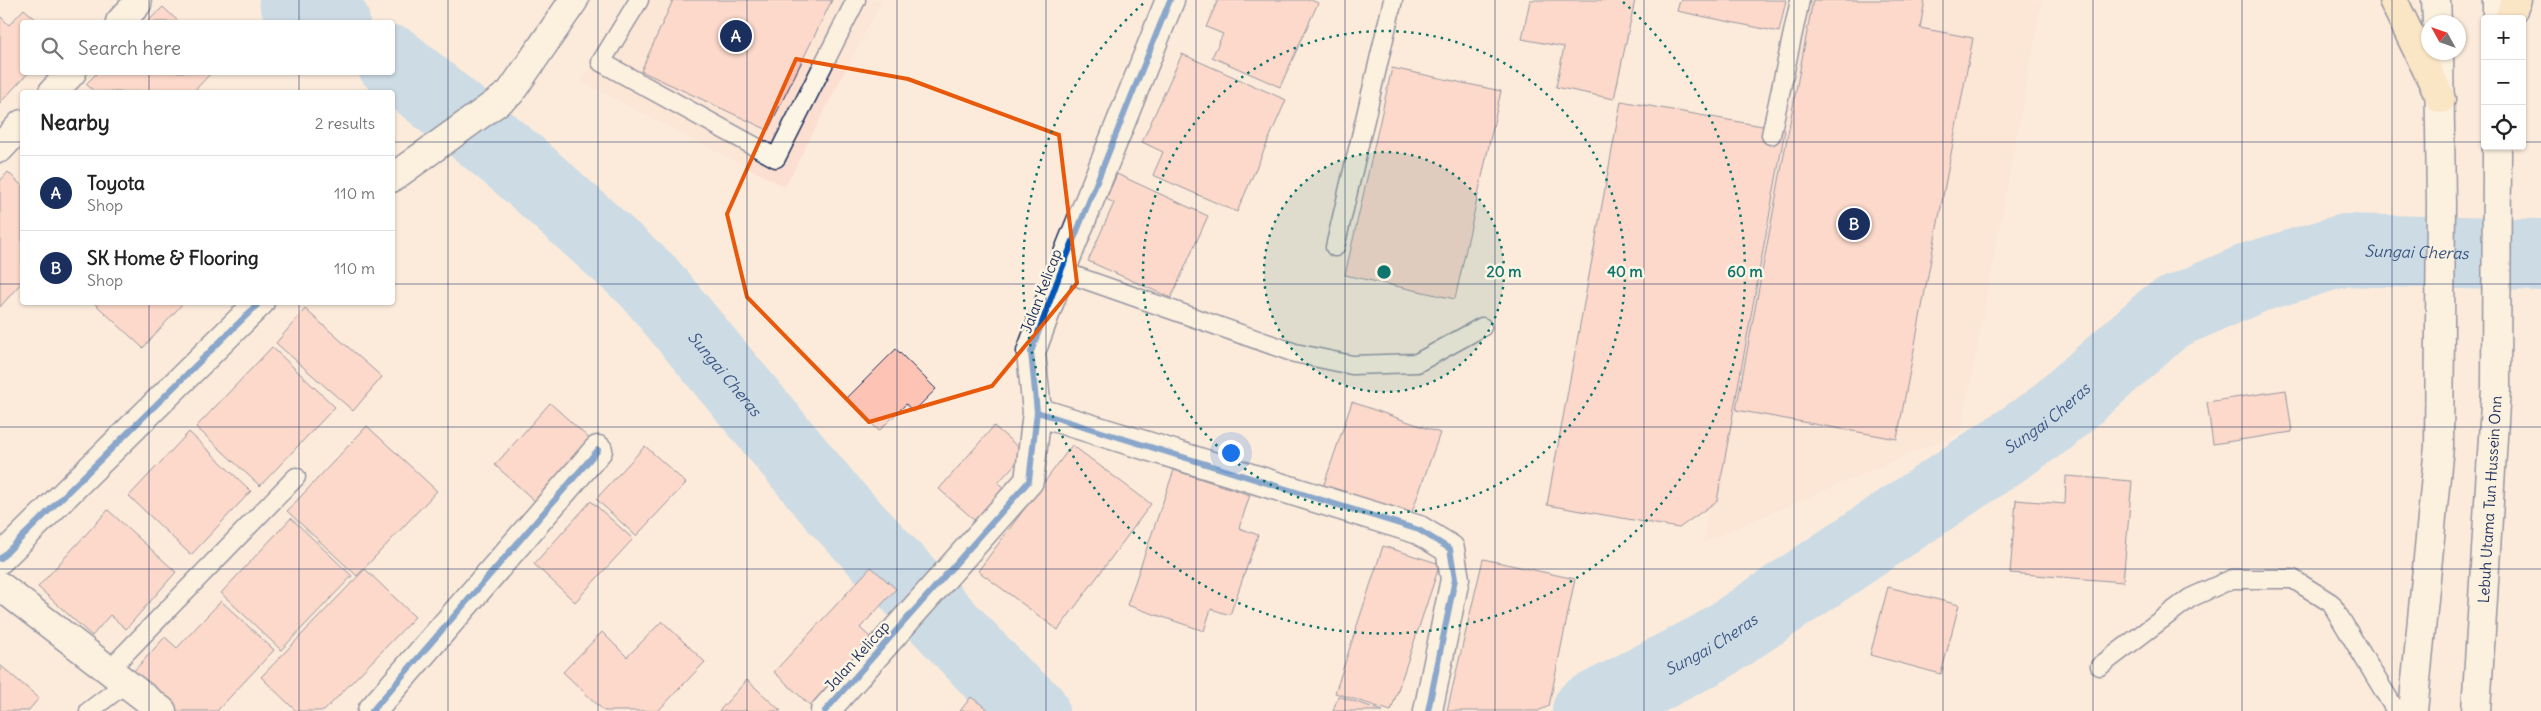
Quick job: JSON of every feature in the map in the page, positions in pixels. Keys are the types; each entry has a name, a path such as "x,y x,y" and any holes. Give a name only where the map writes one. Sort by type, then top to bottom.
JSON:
{"highway":[{"path":"2393,0 2441,99"},
{"path":"2511,15 2517,0"}],"street":[{"path":"395,176 510,93 574,0"},
{"name":"Jalan Kelicap","path":"824,711 1029,481 1037,412 1031,352 1061,271 1170,0"},
{"path":"2436,0 2437,15"},
{"path":"2497,0 2497,15"},
{"path":"2413,711 2439,446 2442,204 2439,60"},
{"path":"55,90 69,75"},
{"path":"0,148 20,126"},
{"name":"Lebuh Utama Tun Hussein Onn","path":"2476,711 2496,389 2497,150"},
{"path":"0,559 257,305"},
{"path":"1037,412 1419,530 1450,548 1455,579 1428,711"},
{"path":"372,711 598,450"},
{"path":"0,586 162,711"}],"lane":[{"path":"639,0 601,62 776,158 856,0"},
{"path":"1335,247 1393,0"},
{"path":"1771,135 1800,0"},
{"path":"1061,271 1295,353 1352,365 1417,363 1482,327"},
{"path":"89,711 296,477"},
{"path":"2100,666 2190,598 2232,579 2293,579 2331,603 2396,711"}],"highlighted area":[{"path":"796,59 908,79 1059,135 1077,283 992,386 869,422 747,297 727,214"}],"shaded area":[{"path":"631,0 882,0 785,187 581,81"},
{"path":"1810,0 2042,0 1961,432 1703,542"}],"building":[{"path":"673,0 832,0 768,130 641,71"},
{"path":"1218,0 1311,0 1318,3 1280,87 1212,57 1223,34 1206,27"},
{"path":"1530,0 1635,0 1614,99 1556,87 1564,47 1522,39"},
{"path":"1680,0 1786,0 1779,32 1677,11"},
{"path":"1813,0 1925,0 1920,28 1973,38 1897,439 1736,410"},
{"path":"163,7 177,20 149,20"},
{"path":"24,9 37,20 20,20 20,75 26,75 0,103 0,16 9,25"},
{"path":"1182,54 1286,100 1237,212 1153,175 1163,152 1142,142"},
{"path":"1392,68 1501,91 1455,299 1345,275"},
{"path":"95,75 209,75 195,90 93,90 86,84"},
{"path":"1621,101 1785,130 1717,501 1679,528 1547,505"},
{"path":"8,172 20,184 20,284 0,307 0,181"},
{"path":"1117,174 1208,216 1171,298 1088,261 1114,203 1106,199"},
{"path":"96,305 181,305 143,348"},
{"path":"305,309 382,377 353,411 276,343"},
{"path":"272,347 335,407 260,486 196,427"},
{"path":"896,349 936,389 913,412 906,404 879,431 847,398"},
{"path":"2286,390 2292,432 2213,444 2207,402"},
{"path":"1352,402 1440,433 1408,523 1321,493"},
{"path":"550,403 592,441 537,503 495,465"},
{"path":"367,426 437,491 357,576 287,511"},
{"path":"994,426 1025,453 998,483 1013,497 985,529 939,489"},
{"path":"189,432 251,491 191,555 129,496"},
{"path":"1072,445 1151,504 1058,630 978,571"},
{"path":"645,446 686,483 636,536 596,499"},
{"path":"1174,470 1250,495 1239,528 1258,535 1230,615 1211,609 1204,631 1127,605"},
{"path":"2066,476 2132,481 2123,582 2010,573 2016,500 2065,504"},
{"path":"591,501 633,539 575,602 534,564"},
{"path":"108,510 176,572 126,629 110,615 92,636 38,587"},
{"path":"291,518 352,576 281,650 221,593"},
{"path":"1383,546 1440,564 1391,711 1335,693"},
{"path":"1483,559 1575,579 1549,706 1538,711 1447,711"},
{"path":"871,567 896,589 860,628 880,646 816,711 774,672"},
{"path":"365,569 415,617 324,711 296,711 261,677"},
{"path":"1888,587 1959,605 1941,674 1870,655"},
{"path":"221,601 274,650 217,711 173,711 132,673 165,637 177,648"},
{"path":"662,621 705,662 658,711 604,711 563,672 602,632 627,657"},
{"path":"0,665 39,698 28,711 0,711"},
{"path":"747,680 781,711 719,711"},
{"path":"1338,696 1383,711 1333,711"},
{"path":"971,697 990,711 960,711"}],"waterway":[{"name":"Sungai Cheras","path":"295,0 330,20"},
{"name":"Sungai Cheras","path":"395,63 522,168 648,281 833,504 1009,691 1033,711"},
{"name":"Sungai Cheras","path":"1588,711 1713,646 2049,420 2167,315 2255,277 2345,250 2541,255"}],"cycle path":[{"path":"825,711 1029,481 1037,412 1031,352 1061,271 1170,0"},
{"path":"0,559 257,305"},
{"path":"1037,412 1419,530 1450,549 1455,579 1428,711"},
{"path":"372,711 598,450"}],"place":[{"name":"Toyota","path":"736,36"},
{"name":"SK Home & Flooring","path":"1854,224"}]}
